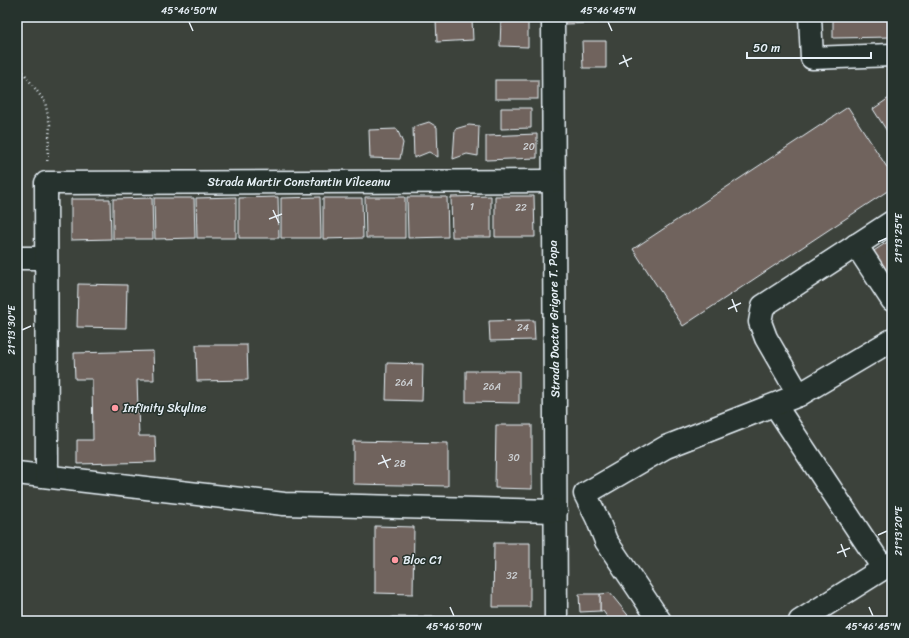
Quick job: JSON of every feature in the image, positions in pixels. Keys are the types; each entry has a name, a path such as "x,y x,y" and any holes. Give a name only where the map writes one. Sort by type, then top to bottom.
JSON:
{"street":[{"name":"Strada Doctor Grigore T. Popa","path":"553,17 556,621"},
{"path":"810,17 812,58 892,54"},
{"name":"Strada Martir Constantin Vîlceanu","path":"46,183 553,181"},
{"path":"46,183 45,258 47,476"},
{"path":"799,395 762,328 760,322 763,306 892,222"},
{"path":"856,245 892,300"},
{"path":"17,258 45,258"},
{"path":"17,473 284,504 556,503 585,494 666,447 799,395 892,340"},
{"path":"775,405 888,566 826,614 800,621"},
{"path":"585,494 606,541 660,621"}],"path":[{"path":"17,57 23,72 45,102 50,125 46,183"}],"building":[{"path":"564,17 599,17 599,23 564,24"},
{"path":"833,17 892,17 892,37 833,38"},
{"path":"472,19 473,40 437,42 436,20"},
{"path":"501,19 528,19 528,47 500,46"},
{"path":"582,41 606,41 606,68 583,68"},
{"path":"495,80 538,80 538,99 495,99"},
{"path":"892,96 892,139 873,109"},
{"path":"848,107 892,175 892,188 683,326 633,249"},
{"path":"501,108 531,108 531,128 501,129"},
{"path":"429,122 437,127 438,157 429,152 414,158 413,127"},
{"path":"469,125 479,126 478,156 467,154 453,159 455,129"},
{"path":"397,129 403,143 400,159 370,158 369,130"},
{"path":"537,134 537,158 486,160 486,136"},
{"path":"491,196 491,237 452,237 451,197"},
{"path":"495,196 534,196 535,237 495,237"},
{"path":"236,197 236,238 197,238 196,198"},
{"path":"278,197 279,238 239,238 239,198"},
{"path":"320,197 321,238 281,238 281,198"},
{"path":"365,197 405,197 405,238 366,238"},
{"path":"407,197 447,197 448,237 408,238"},
{"path":"152,198 153,239 113,239 113,199"},
{"path":"154,198 194,198 195,238 155,239"},
{"path":"323,198 362,198 363,238 323,239"},
{"path":"71,199 110,199 111,239 71,240"},
{"path":"892,239 892,295 866,256"},
{"path":"78,284 127,285 126,328 77,327"},
{"path":"534,320 535,340 490,341 489,321"},
{"path":"196,345 247,345 248,380 197,381"},
{"name":"Infinity Skyline","path":"153,351 154,380 137,380 139,436 155,436 156,462 77,464 77,440 93,440 92,379 75,379 74,353"},
{"path":"387,363 423,364 422,401 386,400"},
{"path":"466,371 519,371 519,403 466,402"},
{"path":"496,425 532,425 532,489 495,488"},
{"path":"353,441 448,443 448,486 353,484"},
{"name":"Bloc C1","path":"375,526 414,527 413,594 375,593"},
{"path":"494,543 530,543 530,607 493,607"},
{"path":"610,593 631,619 628,621 603,621 608,618 603,611 600,611 600,594"},
{"path":"579,594 600,594 600,611 580,612"},
{"path":"392,617 435,617 435,621 392,621"}],"place":[{"name":"Infinity Skyline","path":"115,408"},
{"name":"Bloc C1","path":"395,560"}]}
